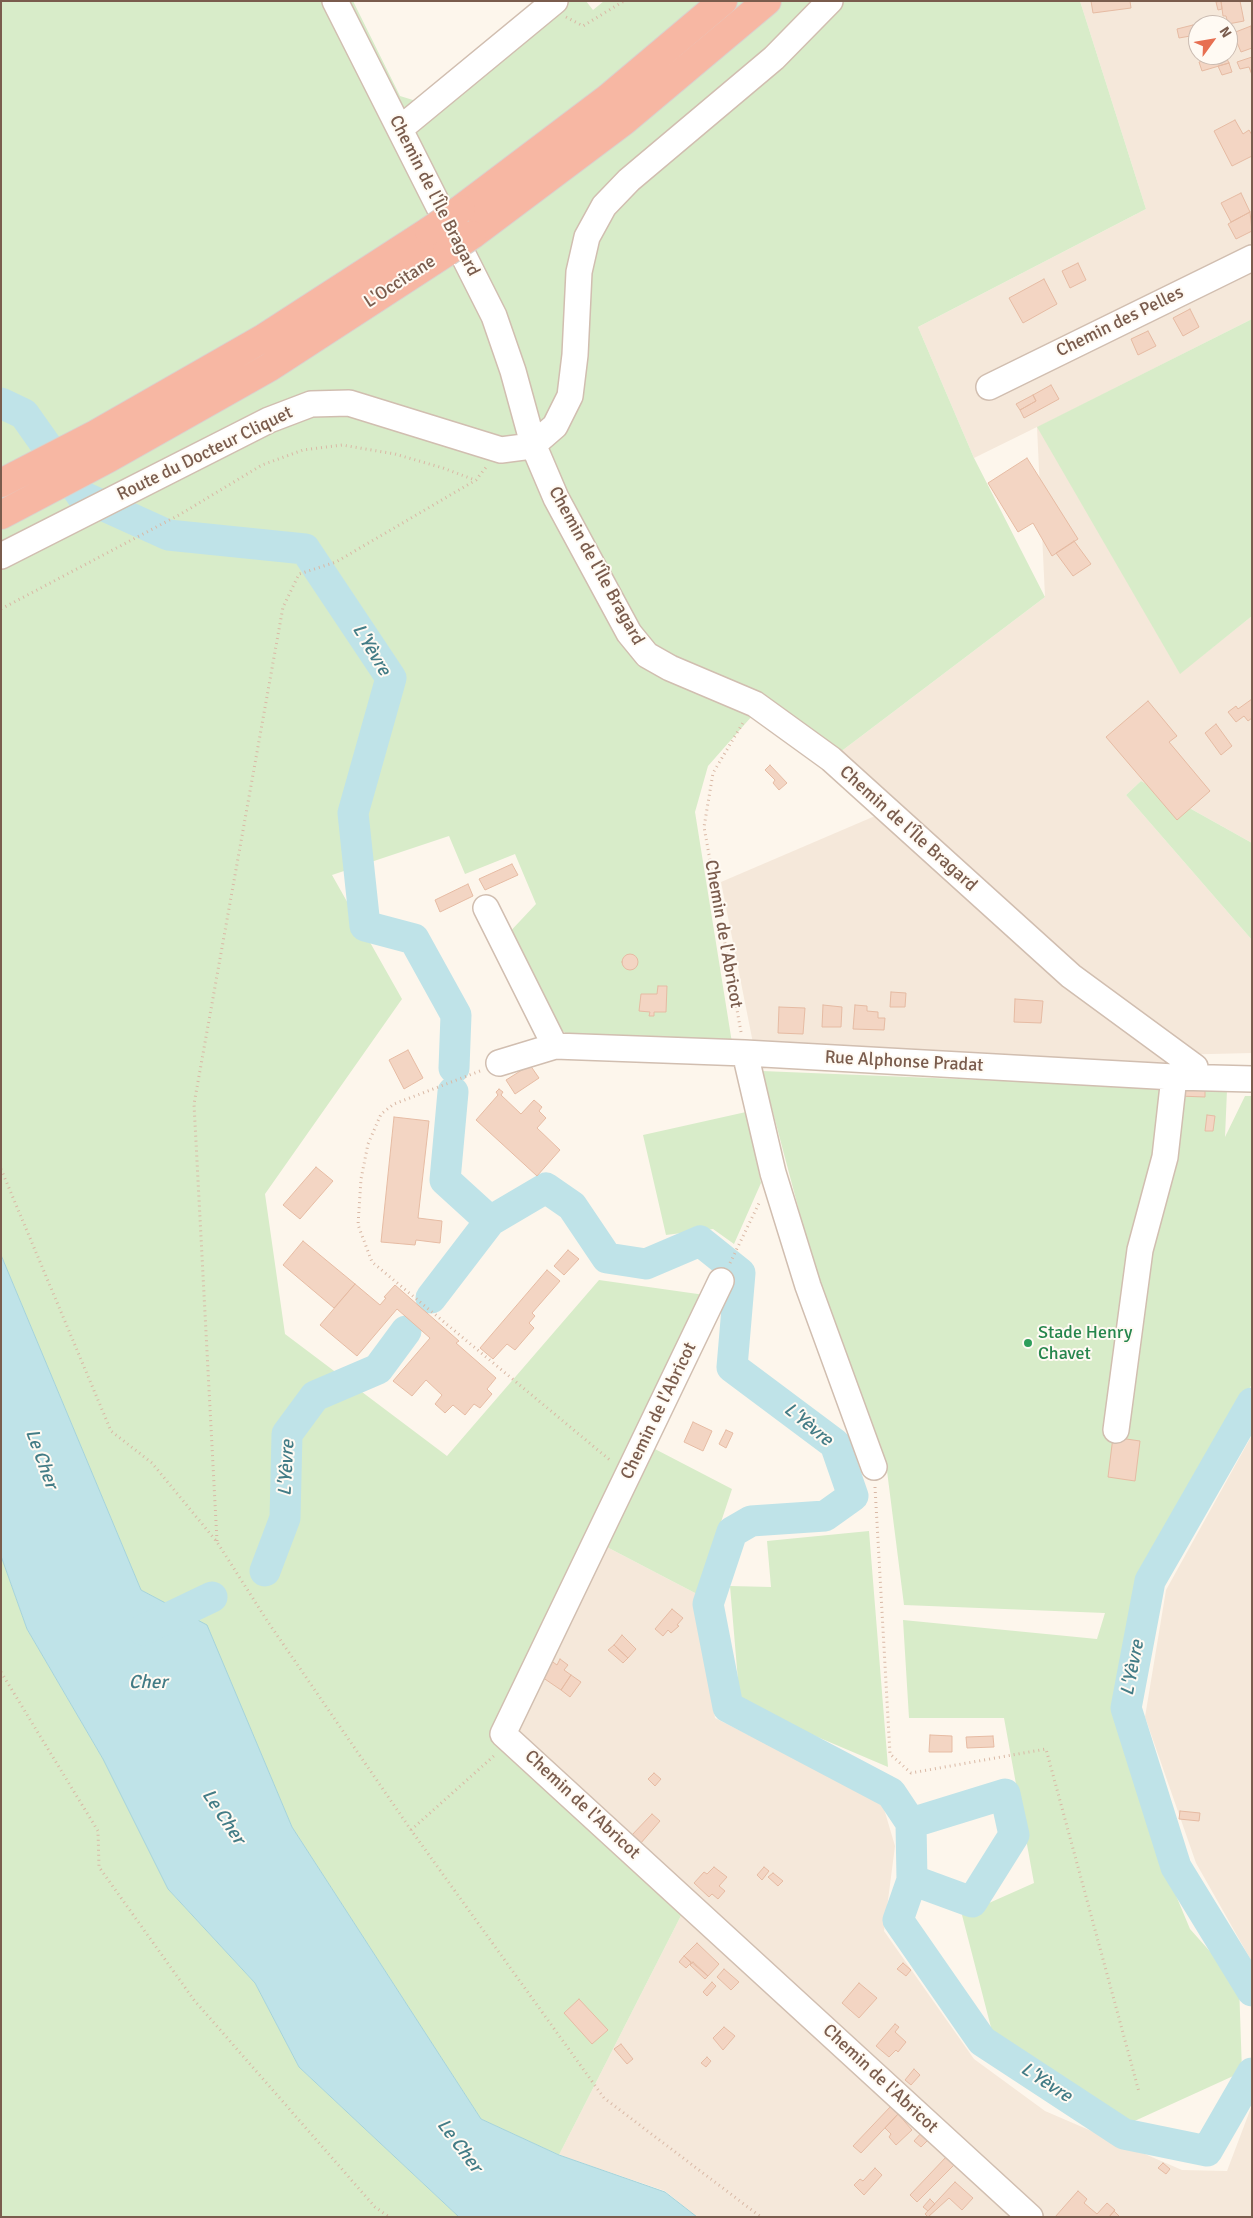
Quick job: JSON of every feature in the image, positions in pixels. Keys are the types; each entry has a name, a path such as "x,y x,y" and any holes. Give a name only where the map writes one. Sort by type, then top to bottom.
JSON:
{"highway":[{"name":"L'Occitane","path":"1,483 96,434 262,339 462,209 608,98 723,1"},
{"name":"L'Occitane","path":"1,515 109,458 270,367 447,252 624,120 767,1"}],"street":[{"name":"Chemin de l'Île Bragard","path":"335,1 401,128 494,316 513,370 533,444 561,506 629,632 647,655 670,668 755,704 831,759 1071,976 1195,1067 1184,1077"},
{"path":"533,444 555,426 570,396 579,272 587,237 604,206 629,180 774,58 830,1"},
{"path":"401,128 551,5"},
{"name":"Chemin des Pelles","path":"989,387 1252,258"},
{"name":"Route du Docteur Cliquet","path":"1,556 270,420 311,404 349,403 501,450 533,444"},
{"path":"486,908 555,1046"},
{"name":"Rue Alphonse Pradat","path":"499,1063 555,1046 1252,1079"},
{"path":"745,1054 773,1173 808,1286 874,1467"},
{"path":"1116,1430 1140,1250 1184,1077"},
{"name":"Chemin de l'Abricot","path":"721,1282 503,1734 1030,2217"}],"path":[{"path":"551,5 583,26 624,1"},
{"path":"1,609 179,515 262,464 303,450 342,445 395,454 476,480"},
{"path":"217,1542 194,1104 283,607 299,574 336,562 476,480 501,450"},
{"name":"Chemin de l'Abricot","path":"745,1054 704,827 713,773 755,704"},
{"path":"499,1063 394,1104 381,1114 368,1144 361,1179 358,1224 372,1262 628,1474"},
{"path":"1,1169 111,1431 152,1463 217,1542 268,1622 411,1830 604,2098 761,2217"},
{"path":"740,1243 773,1173"},
{"path":"874,1467 890,1754 911,1773 1046,1749 1140,2092"},
{"path":"1,1672 98,1831 99,1867 194,2000 376,2207 389,2217"},
{"path":"411,1830 511,1740"}],"shaded area":[{"path":"1080,1 1252,1 1252,319 1038,427 1180,673 1252,616 1252,843 1141,781 1126,795 1252,940 1252,1053 1170,1055 1175,1067 753,1043 721,882 875,816 839,753 1045,597 1037,427 974,458 918,327 1146,209"},
{"path":"1252,1435 1252,1962 1196,1863 1145,1717 1166,1590"},
{"path":"603,1545 697,1594 715,1718 882,1802 895,1846 884,1931 974,2059 1045,2111 1182,2170 1227,2171 1252,2105 1252,2217 697,2217 665,2191 559,2155 691,1896 505,1732"}],"green space":[{"path":"1,1 353,1 400,96 413,100 426,99 536,1 586,1 593,10 604,1 1080,1 1146,209 918,327 974,458 1045,597 839,753 767,699 708,766 695,812 733,1049 572,1038 541,1015 505,937 536,904 515,854 465,874 449,836 332,875 402,999 265,1194 285,1334 447,1456 599,1280 719,1297 505,1732 691,1896 559,2155 481,2119 292,1827 207,1626 141,1590 1,1255"},
{"path":"1252,319 1252,616 1180,674 1037,427"},
{"path":"1141,781 1252,843 1252,940 1126,795"},
{"name":"Stade Henry Chavet","path":"762,1071 1227,1090 1225,1137 1245,1096 1252,1096 1252,1384 1139,1584 1119,1680 1121,1735 1165,1869 1190,1929 1239,1984 1242,2072 1128,2124 995,2043 962,1915 1034,1883 1004,1718 909,1718 903,1620 1097,1639 1105,1613 904,1605 886,1463 815,1271"},
{"path":"746,1112 761,1183 734,1244 713,1229 666,1235 643,1135"},
{"path":"653,1448 732,1489 697,1594 603,1545"},
{"path":"869,1531 888,1767 740,1704 730,1586 771,1587 767,1541"},
{"path":"1,1556 27,1629 103,1759 168,1889 255,1983 299,2067 459,2217 1,2217"}],"water":[{"name":"Cher","path":"1,1255 141,1590 207,1625 292,1827 481,2119 559,2155 665,2192 697,2217 459,2217 299,2067 255,1983 168,1889 103,1759 27,1629 1,1556"}],"building":[{"path":"1091,1 1130,1 1131,8 1093,13"},
{"path":"1221,1 1240,1 1244,21 1238,22 1238,15 1223,15"},
{"path":"1221,1 1222,9 1218,10 1216,2"},
{"path":"1188,26 1188,36 1179,38 1177,29"},
{"path":"1251,26 1252,48 1241,52 1238,45 1238,31"},
{"path":"1252,57 1252,75 1249,67 1240,69 1238,62"},
{"path":"1200,65 1222,65 1202,71"},
{"path":"1230,65 1232,72 1222,75 1218,66"},
{"path":"1235,120 1243,134 1249,130 1252,135 1252,156 1232,166 1214,131"},
{"path":"1241,193 1250,212 1231,222 1221,203"},
{"path":"1250,212 1252,231 1236,239 1228,224"},
{"path":"1078,263 1086,280 1070,288 1062,271"},
{"path":"1044,279 1057,304 1023,323 1009,298"},
{"path":"1190,309 1199,327 1183,336 1173,318"},
{"path":"1148,331 1156,346 1138,355 1131,339"},
{"path":"1051,385 1059,399 1024,418 1020,410 1036,401 1033,395"},
{"path":"1033,395 1036,401 1020,410 1016,404"},
{"path":"1027,458 1078,539 1052,556 1033,523 1018,532 988,483"},
{"path":"1074,541 1091,564 1073,576 1056,553"},
{"path":"1252,699 1252,718 1248,721 1244,716 1236,722 1228,712 1236,706 1238,709"},
{"path":"1148,701 1177,736 1169,742 1210,791 1177,820 1106,737"},
{"path":"1216,724 1232,746 1221,755 1205,733"},
{"path":"770,765 787,783 779,790 773,783 775,780 765,770"},
{"path":"512,864 518,875 485,890 479,879"},
{"path":"468,884 473,896 440,912 435,900"},
{"path":"630,954 636,956 638,962 636,968 630,970 624,968 622,962 624,956"},
{"path":"658,986 667,986 666,1012 654,1012 654,1016 649,1016 650,1012 639,1011 641,994 657,994"},
{"path":"891,992 906,993 905,1007 890,1007"},
{"path":"1015,999 1043,1001 1041,1023 1014,1022"},
{"path":"823,1005 842,1007 841,1027 822,1027"},
{"path":"855,1005 867,1006 867,1011 878,1012 878,1018 885,1018 884,1030 853,1029"},
{"path":"779,1007 805,1008 803,1034 778,1033"},
{"path":"408,1050 423,1078 404,1089 389,1060"},
{"path":"530,1065 539,1078 515,1094 506,1080"},
{"path":"1179,1087 1205,1089 1205,1097 1179,1096"},
{"path":"499,1089 503,1092 501,1095 521,1114 534,1100 542,1107 539,1111 546,1118 537,1128 560,1150 537,1176 476,1120 498,1095 496,1092"},
{"path":"1207,1115 1215,1116 1213,1131 1205,1131"},
{"path":"394,1117 429,1121 418,1218 442,1221 440,1243 416,1240 415,1245 381,1242"},
{"path":"316,1167 333,1181 300,1219 283,1205"},
{"path":"303,1241 355,1284 334,1308 283,1265"},
{"path":"568,1250 579,1259 564,1275 554,1266"},
{"path":"547,1270 560,1281 532,1313 535,1316 529,1323 534,1328 515,1350 507,1344 493,1359 480,1348"},
{"path":"355,1284 380,1305 386,1298 384,1297 395,1285 459,1341 456,1343 496,1378 487,1389 492,1394 480,1408 474,1404 465,1415 453,1405 445,1413 435,1404 442,1395 426,1380 412,1396 393,1381 430,1338 397,1309 357,1356 320,1325"},
{"path":"693,1422 712,1431 703,1451 684,1442"},
{"path":"726,1430 733,1433 726,1448 719,1444"},
{"path":"1113,1437 1140,1441 1135,1481 1108,1477"},
{"path":"672,1609 683,1618 677,1625 679,1626 671,1633 668,1630 663,1636 655,1629"},
{"path":"622,1635 636,1649 628,1658 614,1645"},
{"path":"614,1645 628,1658 623,1663 608,1650"},
{"path":"560,1659 568,1665 564,1670 571,1675 561,1690 539,1675 550,1660 557,1665"},
{"path":"571,1675 581,1682 570,1697 561,1690"},
{"path":"930,1735 952,1736 952,1752 929,1752"},
{"path":"993,1736 994,1747 967,1748 966,1737"},
{"path":"654,1773 661,1779 655,1786 648,1779"},
{"path":"1180,1811 1200,1813 1199,1821 1179,1819"},
{"path":"652,1814 660,1821 640,1844 631,1836"},
{"path":"714,1867 727,1877 719,1886 725,1891 718,1899 712,1894 709,1897 694,1883 704,1872 707,1874"},
{"path":"764,1867 769,1871 762,1880 757,1875"},
{"path":"773,1873 783,1881 778,1886 768,1877"},
{"path":"697,1943 719,1964 708,1976 684,1956"},
{"path":"684,1956 691,1963 686,1968 679,1962"},
{"path":"693,1962 708,1976 705,1979 690,1965"},
{"path":"903,1963 911,1970 906,1976 897,1969"},
{"path":"724,1969 739,1982 731,1990 717,1977"},
{"path":"712,1982 716,1986 707,1996 703,1992"},
{"path":"859,1983 877,1998 859,2018 842,2003"},
{"path":"579,1999 608,2030 592,2044 564,2013"},
{"path":"895,2024 899,2027 895,2032 906,2042 898,2052 896,2050 889,2057 876,2046"},
{"path":"724,2027 735,2036 723,2050 713,2038"},
{"path":"621,2044 633,2059 627,2064 614,2049"},
{"path":"707,2057 711,2061 706,2067 701,2063"},
{"path":"914,2069 920,2075 911,2085 905,2080"},
{"path":"892,2105 900,2112 861,2153 853,2146"},
{"path":"898,2114 912,2130 896,2145 889,2137 891,2134 885,2128"},
{"path":"922,2132 929,2139 921,2147 914,2141"},
{"path":"947,2156 956,2163 917,2202 910,2195"},
{"path":"1163,2163 1170,2169 1166,2174 1158,2168"},
{"path":"875,2168 882,2175 864,2195 854,2185 860,2179 863,2181"},
{"path":"955,2182 973,2198 962,2210 949,2198 928,2217 925,2214"},
{"path":"1078,2191 1087,2199 1084,2203 1097,2214 1107,2203 1115,2210 1109,2217 1055,2217"},
{"path":"930,2199 935,2204 928,2211 923,2207"},
{"path":"1114,2211 1120,2217 1109,2217"}],"waterway":[{"name":"L'Yèvre","path":"1,403 24,414 82,496 168,535 305,549 391,678 353,813 365,926 414,939 456,1015 454,1068"},
{"name":"L'Yèvre","path":"453,1092 445,1180 490,1221"},
{"name":"L'Yèvre","path":"431,1298 490,1221 546,1188 572,1206 607,1258 646,1264 700,1241 740,1273 732,1367 835,1444 853,1496 825,1516 751,1521 732,1532 708,1604 728,1707 891,1793 911,1823 912,1880 898,1920 982,2041 1124,2134 1207,2151 1252,2073"},
{"name":"L'Yèvre","path":"265,1571 285,1518 287,1434 315,1396 378,1369 406,1331"},
{"name":"L'Yèvre","path":"1252,1403 1150,1581 1126,1708 1176,1867 1252,1991"},
{"name":"L'Yèvre","path":"143,1630 212,1597"},
{"name":"L'Yèvre","path":"911,1823 1005,1794 1014,1835 972,1902 912,1880"}],"place":[{"name":"Stade Henry Chavet","path":"1028,1343"}],"water label":[{"name":"Le Cher","path":"41,1459"},
{"name":"Le Cher","path":"223,1817"},
{"name":"Le Cher","path":"459,2146"}]}
